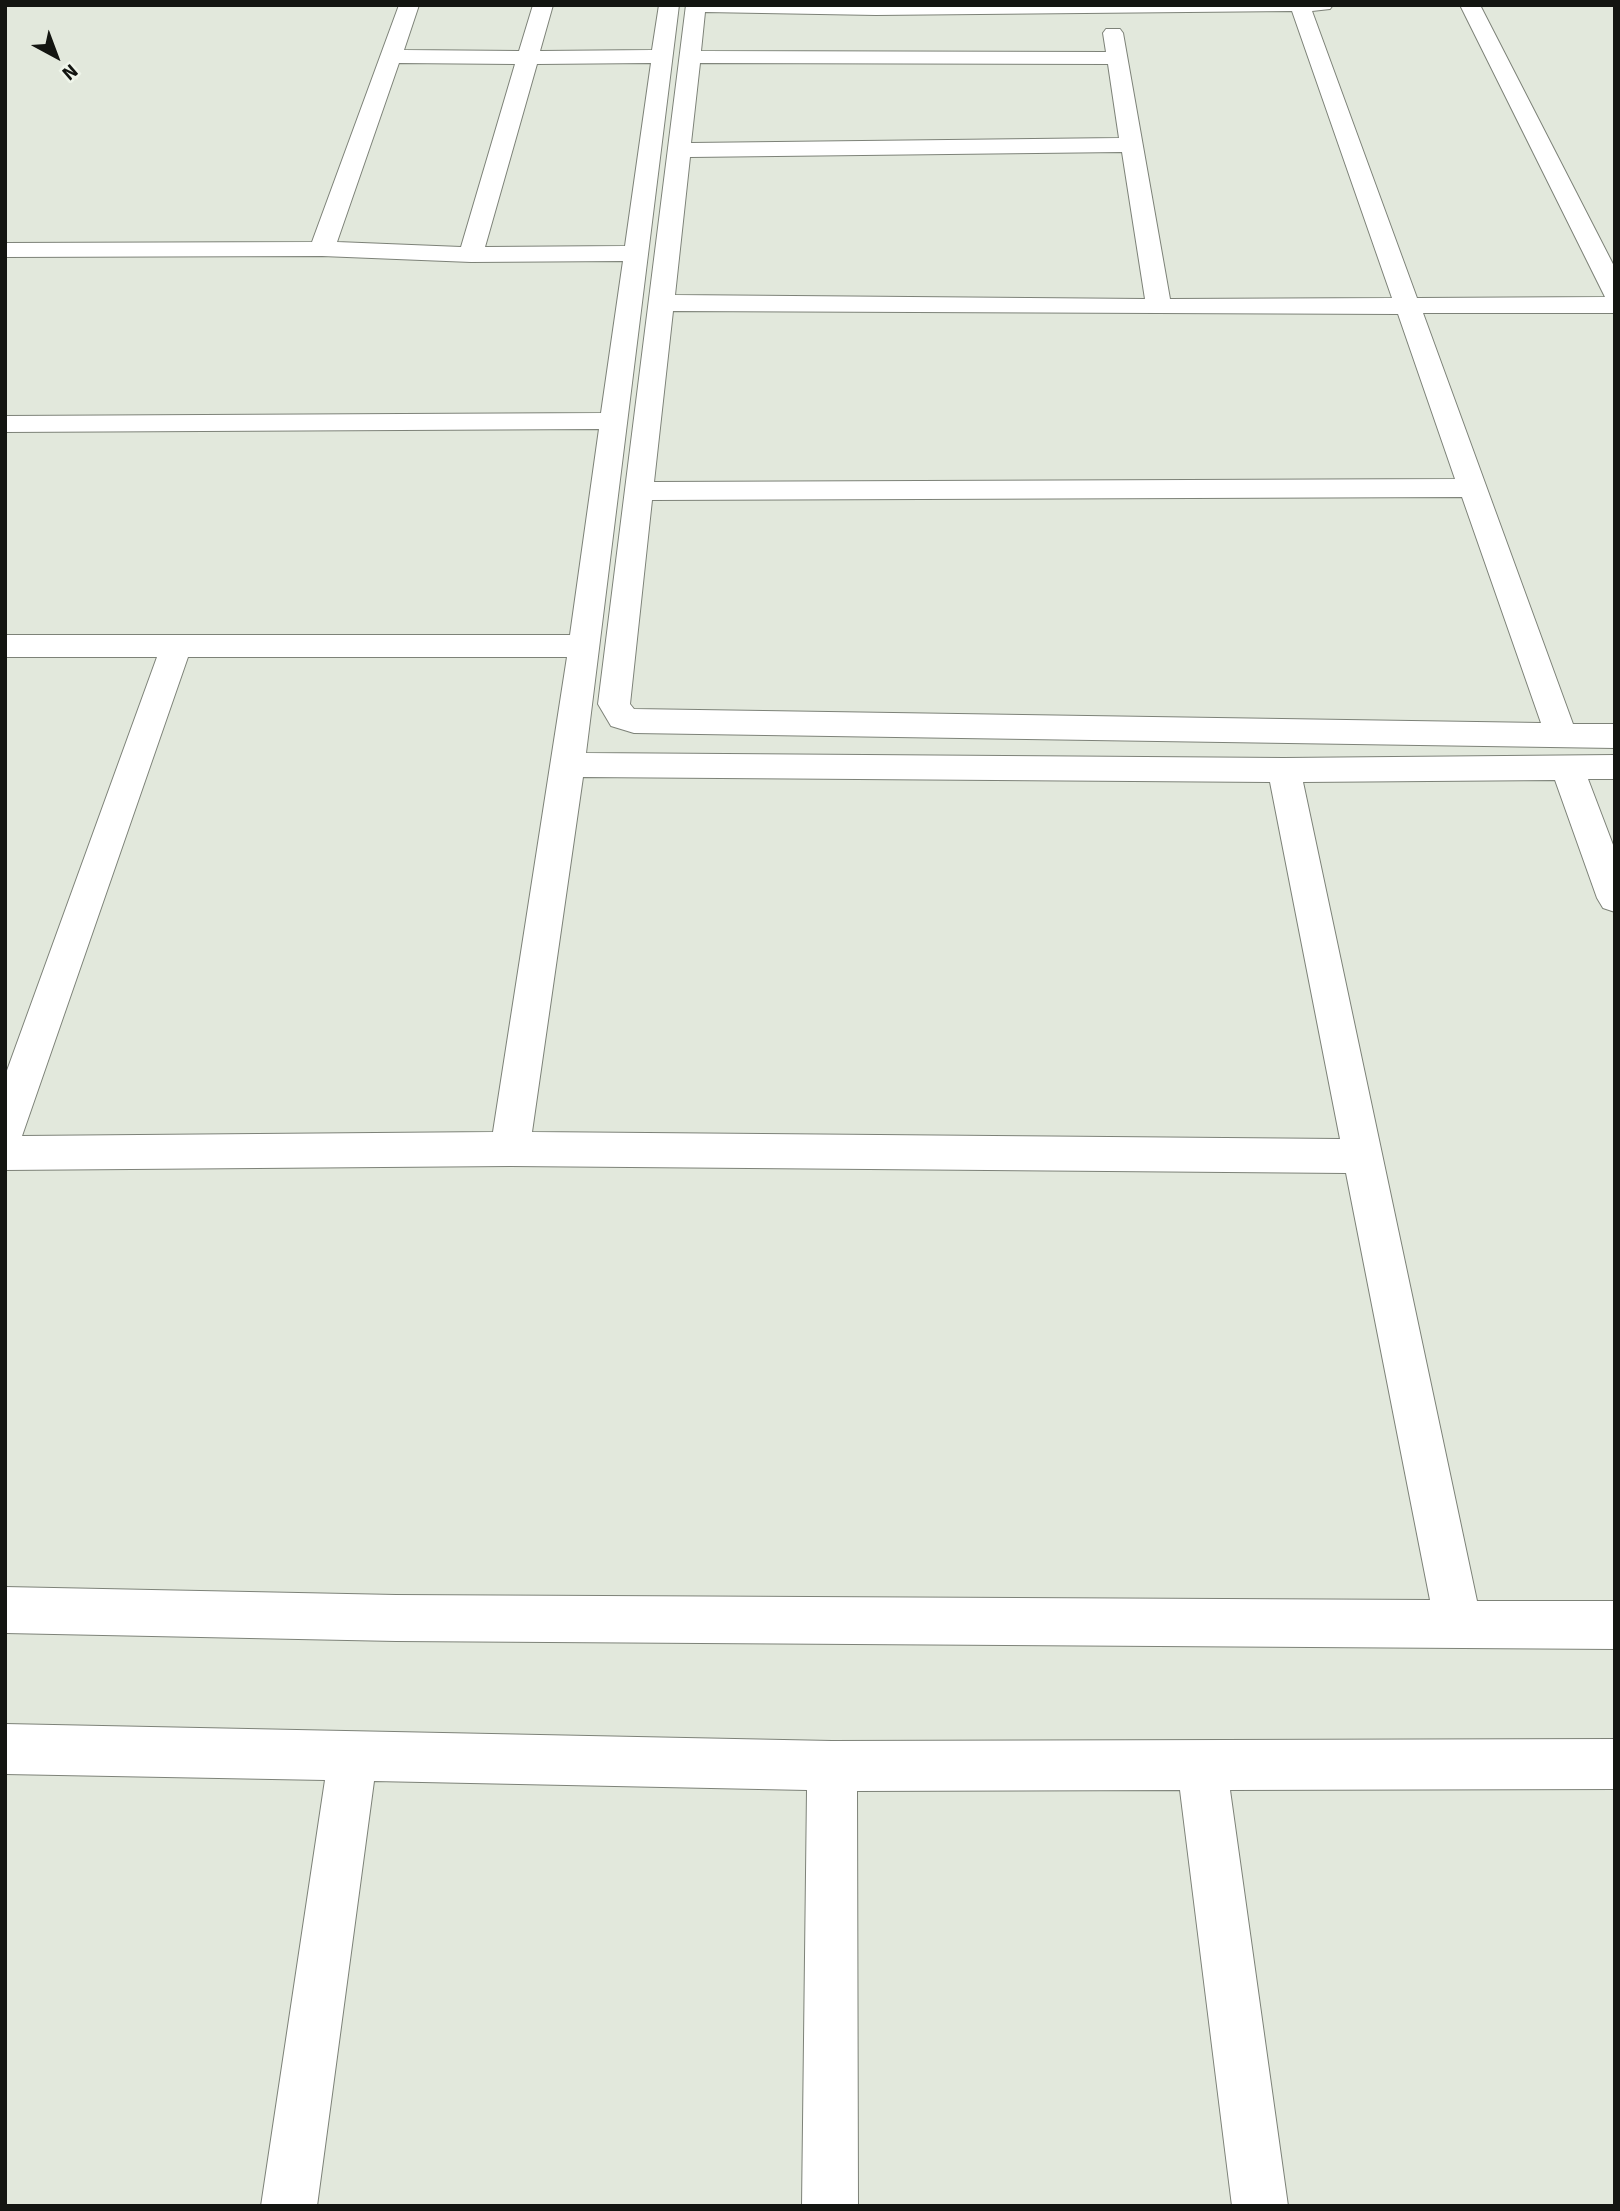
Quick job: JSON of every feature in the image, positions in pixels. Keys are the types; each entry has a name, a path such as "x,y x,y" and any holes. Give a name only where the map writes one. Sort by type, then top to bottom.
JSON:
{"street":[{"path":"323,249 409,5"},
{"path":"471,255 543,5"},
{"path":"1300,5 1473,488 1615,898"},
{"path":"510,1149 568,765 636,253 687,6 1323,5"},
{"path":"1470,5 1615,293"},
{"path":"1108,7 1159,307"},
{"path":"391,56 1117,58"},
{"path":"676,56 679,150 614,704 622,718 1564,751 1615,767"},
{"path":"679,150 1132,145"},
{"path":"5,250 323,249 471,255 636,253"},
{"path":"663,303 1159,307 1615,305"},
{"path":"5,424 614,421"},
{"path":"641,491 1473,488"},
{"path":"5,1130 177,645"},
{"path":"5,646 584,646"},
{"path":"568,765 1284,770 1564,751 1615,736"},
{"path":"1284,770 1458,1623"},
{"path":"5,1153 510,1149 1362,1156"},
{"path":"5,1609 410,1618 1615,1625"},
{"path":"5,1749 832,1766 1615,1765"},
{"path":"289,2206 353,1758"},
{"path":"1202,1765 1260,2206"},
{"path":"830,2206 832,1766"}]}
